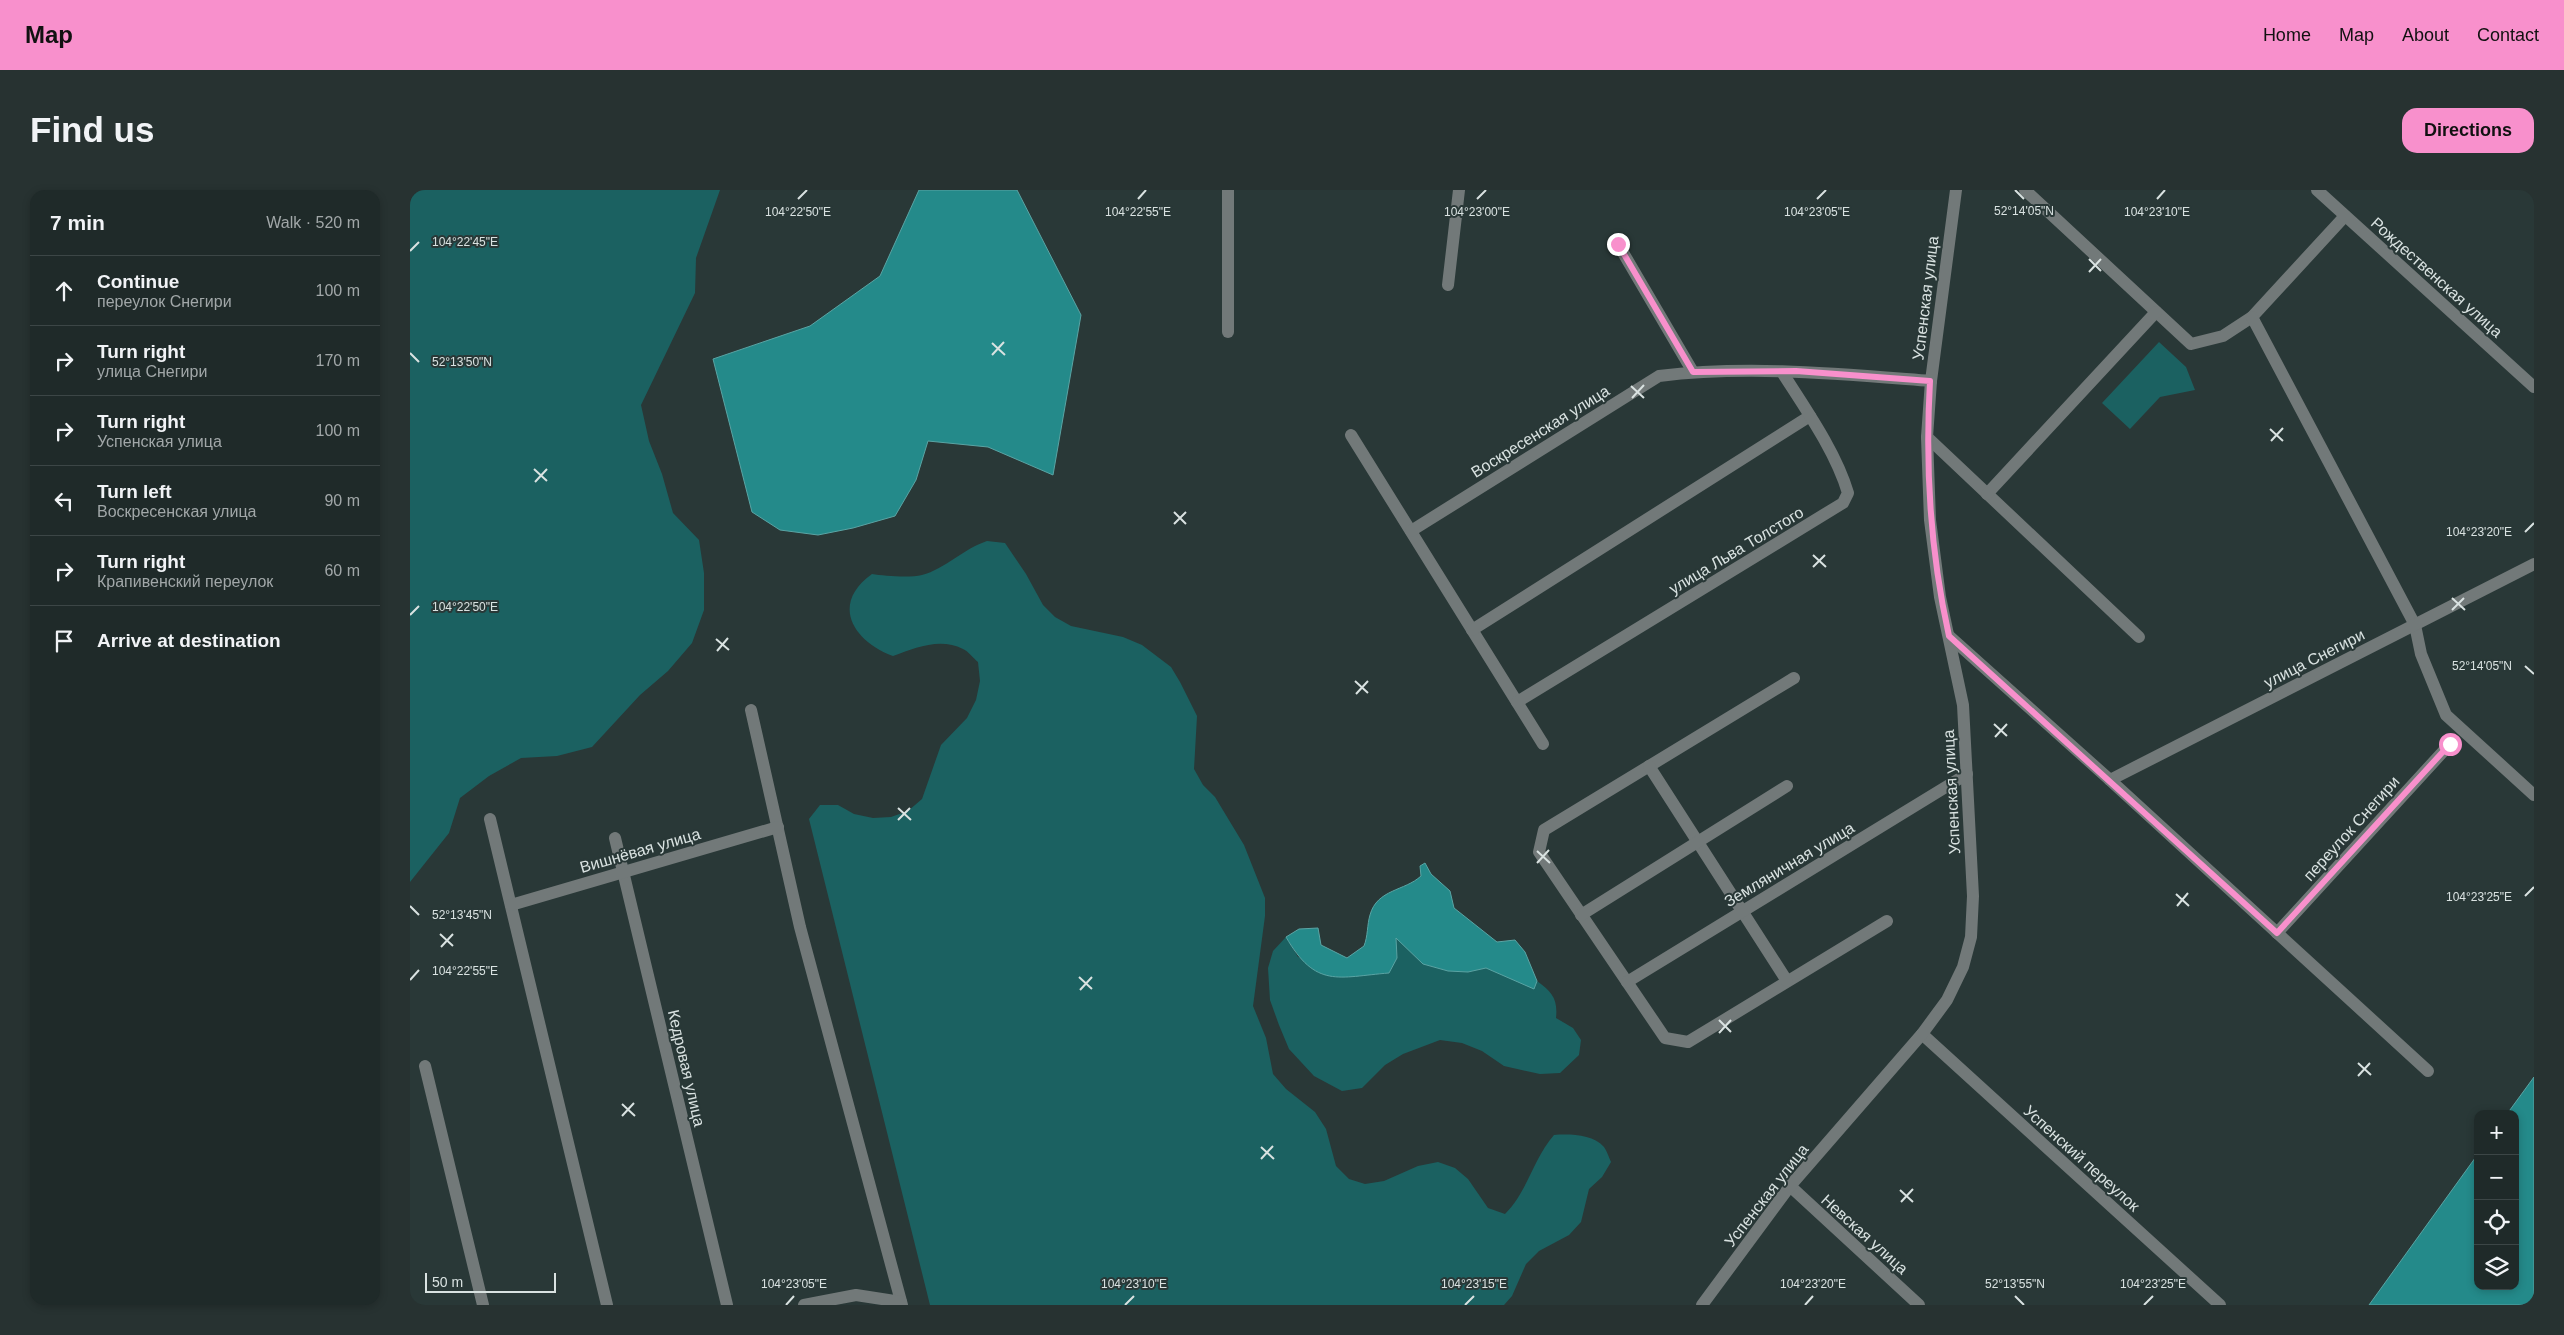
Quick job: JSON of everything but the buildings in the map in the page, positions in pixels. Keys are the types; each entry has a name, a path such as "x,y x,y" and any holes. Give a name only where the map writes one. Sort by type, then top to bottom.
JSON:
{"street":[{"path":"1228,190 1228,332"},
{"path":"1448,286 1459,190"},
{"name":"Успенская улица","path":"1702,1305 1790,1186 1922,1034 1947,1000 1963,967 1971,937 1973,896 1963,705 1940,597 1930,520 1927,437 1930,381 1956,190"},
{"path":"2025,190 2192,344 2223,336 2252,317 2345,216"},
{"name":"Рождественская улица","path":"2317,190 2534,388"},
{"path":"1618,244 1693,372"},
{"path":"1987,494 2156,312"},
{"path":"2252,317 2415,624 2421,654 2446,715 2534,795"},
{"name":"Воскресенская улица","path":"1411,531 1659,376 1693,372 1796,371 1930,381"},
{"name":"улица Льва Толстого","path":"1517,702 1843,503 1848,493 1845,480 1810,416 1782,372"},
{"path":"1472,630 1810,416"},
{"path":"1351,434 1543,744"},
{"path":"1927,437 2139,637"},
{"name":"улица Снегири","path":"2110,780 2534,564"},
{"path":"1949,636 2110,780 2428,1071"},
{"path":"1794,678 1544,830 1539,852 1665,1038 1688,1042 1887,921"},
{"path":"751,710 800,927 902,1304 856,1294 804,1305"},
{"name":"переулок Снегири","path":"2277,933 2450,744"},
{"path":"1649,766 1787,981"},
{"name":"Земляничная улица","path":"1627,982 1967,774"},
{"path":"1582,915 1787,786"},
{"path":"490,819 607,1305"},
{"name":"Вишнёвая улица","path":"511,905 778,827"},
{"name":"Кедровая улица","path":"615,838 726,1305"},
{"name":"Успенский переулок","path":"1922,1034 2220,1305"},
{"path":"425,1066 482,1305"},
{"name":"Невская улица","path":"1790,1186 1919,1305"}],"shaded area":[{"path":"410,190 720,190 696,258 695,293 641,405 649,441 662,474 673,513 699,540 704,573 704,610 692,643 668,671 640,695 592,747 557,756 521,758 489,776 460,798 449,833 410,882"},
{"path":"919,190 1017,190 1081,315 1053,475 988,447 928,441 916,480 895,516 853,528 818,535 780,530 752,512 713,359 810,326 880,276"},
{"path":"2159,342 2186,367 2195,390 2160,397 2130,429 2102,403"},
{"path":"987,541 1005,543 1026,574 1043,605 1055,617 1071,626 1123,637 1142,645 1171,667 1180,682 1197,716 1194,769 1203,785 1215,797 1244,845 1265,898 1265,916 1253,1006 1266,1038 1273,1074 1286,1089 1315,1112 1326,1129 1336,1166 1349,1179 1365,1184 1384,1181 1418,1166 1438,1162 1455,1168 1468,1179 1488,1208 1505,1214 1513,1205 1541,1154 1554,1135 1587,1137 1604,1147 1611,1162 1602,1177 1589,1189 1581,1222 1569,1235 1539,1251 1526,1264 1512,1296 1504,1305 930,1305 809,819 820,805 838,805 854,814 873,818 891,817 908,811 922,799 941,745 967,718 976,700 980,681 978,662 965,650 945,644 928,645 893,656 879,649 867,641 852,621 850,609 852,597 859,586 872,574 904,577 922,575"},
{"path":"1425,863 1431,874 1450,891 1454,908 1497,942 1515,940 1525,952 1537,981 1534,989 1486,968 1468,972 1448,971 1423,964 1396,938 1397,958 1389,973 1342,977 1330,976 1318,972 1308,965 1297,954 1286,937 1299,929 1318,928 1321,945 1347,958 1364,946 1370,915 1374,906 1385,895 1415,881 1421,876 1420,866"},
{"path":"1286,937 1298,957 1374,974 1389,973 1397,958 1396,937 1423,964 1448,971 1468,972 1486,968 1534,988 1537,981 1553,996 1556,1006 1556,1018 1573,1028 1581,1040 1579,1055 1560,1073 1540,1074 1504,1066 1482,1051 1462,1043 1440,1040 1403,1054 1385,1065 1362,1088 1342,1091 1314,1076 1289,1049 1279,1025 1270,1000 1268,968 1273,951"},
{"path":"2534,1077 2534,1305 2369,1305 2474,1160 2474,1290 2519,1290 2519,1110 2510,1110"}],"route":[{"path":"1618,244 1693,372 1796,371 1930,381 1927,437 1930,520 1940,597 1949,636 2277,933 2450,744"}]}
